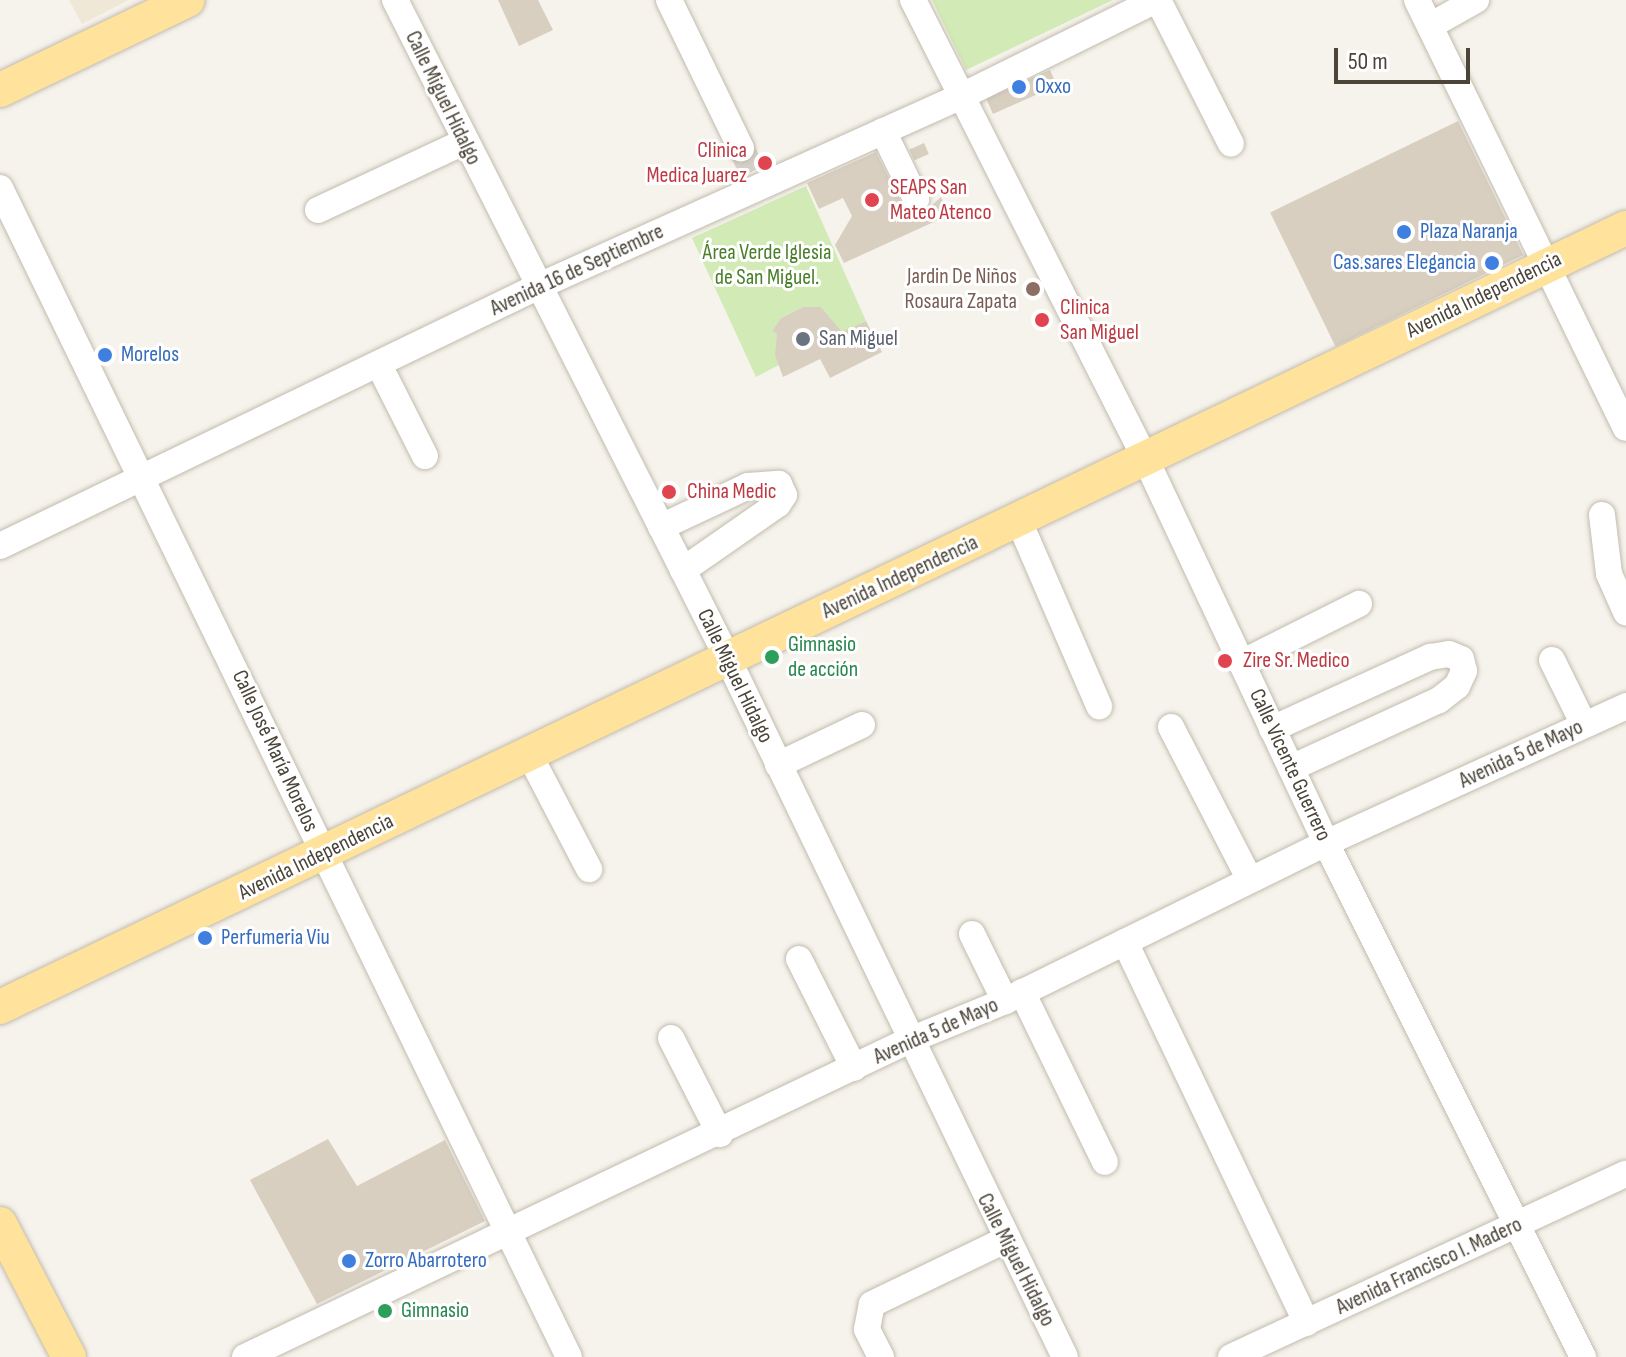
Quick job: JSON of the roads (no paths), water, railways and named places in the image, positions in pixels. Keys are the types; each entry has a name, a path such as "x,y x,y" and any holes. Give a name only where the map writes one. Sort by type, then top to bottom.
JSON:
{"main road":[{"path":"0,90 188,0"},
{"name":"Avenida Independencia","path":"0,1007 727,657 1147,462 1546,264 1626,228"},
{"path":"0,1224 69,1357"}],"street":[{"name":"Calle Miguel Hidalgo","path":"395,0 464,142 727,657 1005,1240 1065,1357"},
{"path":"669,0 741,148"},
{"name":"Calle Vicente Guerrero","path":"913,0 964,95 1147,462 1326,843 1583,1357"},
{"path":"1157,0 1231,144"},
{"name":"Avenida 16 de Septiembre","path":"0,546 146,479 758,182 964,95 1157,0"},
{"path":"1417,0 1626,428"},
{"path":"1430,26 1476,0"},
{"path":"883,131 916,199"},
{"path":"318,210 464,142"},
{"name":"Calle José María Morelos","path":"0,188 146,479 323,854 569,1357"},
{"path":"379,365 425,456"},
{"path":"661,527 748,486 779,484 784,495 778,504 683,570"},
{"path":"1602,515 1609,574 1626,612"},
{"path":"1019,521 1099,706"},
{"path":"1241,663 1359,604"},
{"path":"1272,729 1430,657 1449,654 1461,659 1464,671 1457,686 1439,700 1291,768"},
{"path":"1552,660 1584,725"},
{"name":"Avenida 5 de Mayo","path":"245,1357 508,1230 720,1134 910,1040 1014,997 1326,843 1626,706"},
{"path":"1317,709 1335,746"},
{"path":"778,765 862,725"},
{"path":"1171,727 1250,880"},
{"path":"529,754 589,869"},
{"path":"972,934 1014,997 1105,1162"},
{"path":"1125,942 1307,1323"},
{"path":"799,959 854,1068"},
{"path":"671,1038 720,1134"},
{"name":"Avenida Francisco I. Madero","path":"1231,1357 1626,1174"},
{"path":"881,1357 867,1329 872,1304 1005,1240"}],"tunnel":[{"path":"741,148 755,177"}],"place":[{"name":"Oxxo","path":"1019,87"},
{"name":"Clinica Medica Juarez","path":"765,163"},
{"name":"SEAPS San Mateo Atenco","path":"872,200"},
{"name":"Plaza Naranja","path":"1404,232"},
{"name":"Cas.sares Elegancia","path":"1492,263"},
{"name":"Jardin De Niños Rosaura Zapata","path":"1033,289"},
{"name":"Clinica San Miguel","path":"1042,320"},
{"name":"San Miguel","path":"803,339"},
{"name":"Morelos","path":"105,355"},
{"name":"China Medic","path":"669,492"},
{"name":"Gimnasio de acción","path":"772,657"},
{"name":"Zire Sr. Medico","path":"1225,661"},
{"name":"Perfumeria Viu","path":"205,938"},
{"name":"Zorro Abarrotero","path":"349,1261"},
{"name":"Gimnasio","path":"385,1311"}],"park label":[{"name":"Área Verde Iglesia de San Miguel.","path":"767,264"}]}
